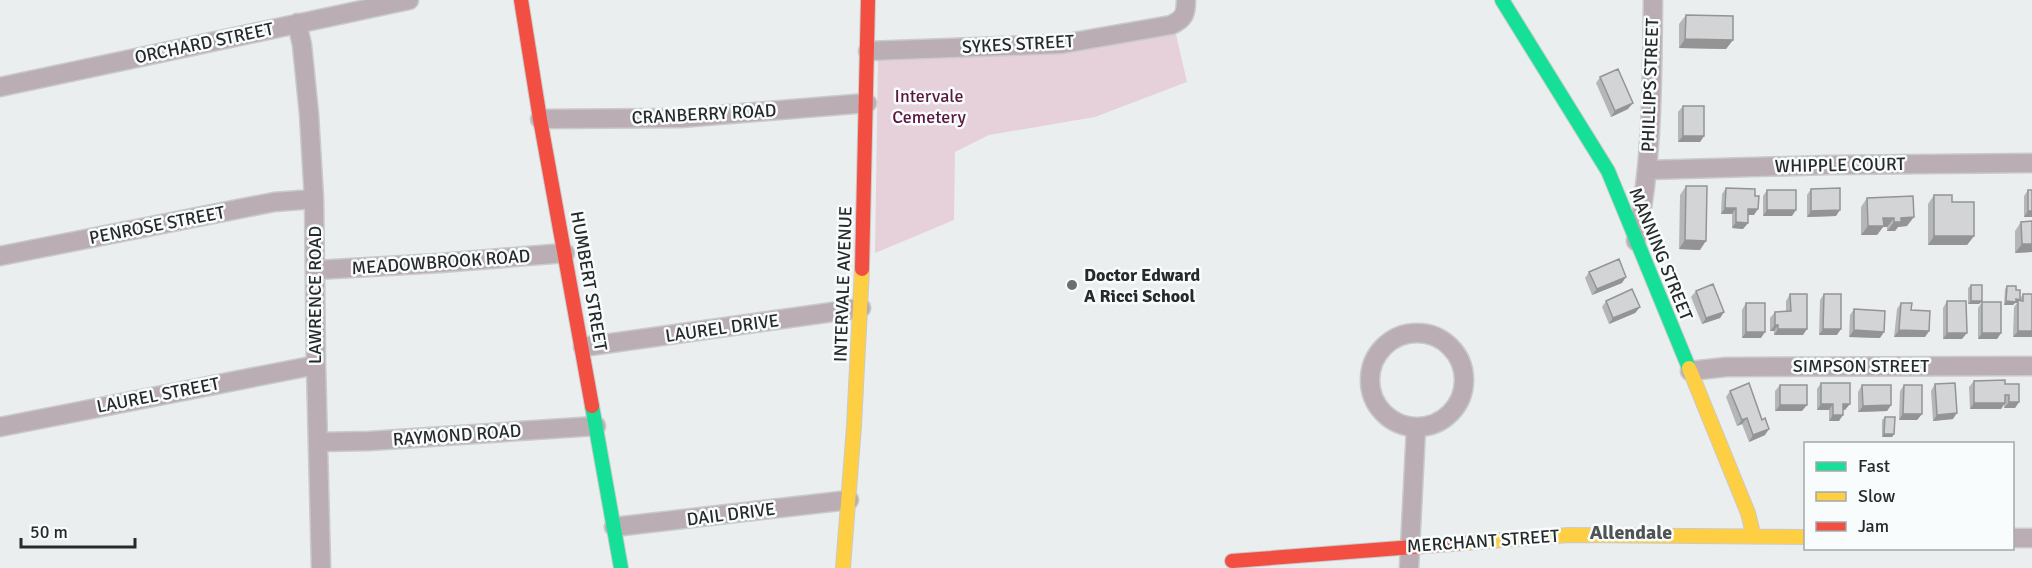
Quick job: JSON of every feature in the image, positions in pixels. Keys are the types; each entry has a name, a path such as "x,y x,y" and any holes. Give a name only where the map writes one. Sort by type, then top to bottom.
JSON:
{"street":[{"name":"ORCHARD STREET","path":"0,87 409,0"},
{"name":"HUMBERT STREET","path":"521,0 540,119 583,347 621,568"},
{"name":"INTERVALE AVENUE","path":"843,568 861,308 868,0"},
{"name":"SYKES STREET","path":"868,51 1062,44 1171,25 1183,18 1186,12 1186,0"},
{"name":"MANNING STREET","path":"1502,0 1608,171 1748,513 1754,537"},
{"name":"PHILLIPS STREET","path":"1636,241 1644,204 1651,136 1653,0"},
{"name":"LAWRENCE ROAD","path":"297,23 302,45 309,114 314,199 321,568"},
{"name":"CRANBERRY ROAD","path":"540,119 681,118 867,103"},
{"name":"WHIPPLE COURT","path":"1647,170 2032,163"},
{"name":"PENROSE STREET","path":"0,256 274,202 314,199"},
{"name":"MEADOWBROOK ROAD","path":"316,270 565,253"},
{"name":"LAUREL DRIVE","path":"583,347 861,308"},
{"path":"1418,333 1430,335 1451,348 1458,358 1464,381 1457,405 1449,415 1440,422 1416,428 1392,421 1383,413 1376,403 1370,379 1371,367 1384,346 1406,334 1418,333"},
{"name":"LAUREL STREET","path":"0,427 316,365"},
{"name":"SIMPSON STREET","path":"1690,371 1726,367 2032,366"},
{"name":"RAYMOND ROAD","path":"318,442 369,441 596,426"},
{"path":"1410,568 1416,428"},
{"name":"DAIL DRIVE","path":"614,527 849,500"},
{"name":"MERCHANT STREET","path":"1232,561 1569,535 1804,537"},
{"path":"2014,538 2032,538"}],"green space":[{"name":"Intervale Cemetery","path":"1175,30 1187,82 1095,117 989,135 955,152 954,220 875,253 878,57 992,52 1020,55 1057,52"}],"building":[{"path":"1686,15 1733,16 1733,40 1685,39"},
{"path":"1618,69 1633,103 1615,111 1600,77"},
{"path":"1683,106 1704,106 1704,136 1683,136"},
{"path":"1686,186 1707,186 1706,241 1685,240"},
{"path":"1726,188 1755,189 1755,196 1759,196 1758,209 1748,209 1748,223 1736,222 1736,208 1725,208"},
{"path":"1840,188 1840,210 1811,211 1811,189"},
{"path":"1767,190 1796,190 1796,210 1767,210"},
{"path":"2028,190 2032,190 2032,211 2028,211"},
{"path":"1934,195 1952,195 1952,202 1974,202 1974,236 1934,236"},
{"path":"1913,196 1914,217 1901,218 1901,222 1894,222 1894,218 1883,218 1884,226 1868,226 1867,198"},
{"path":"2032,221 2032,244 2022,244 2021,222"},
{"path":"1619,259 1626,277 1597,289 1589,272"},
{"path":"1713,284 1724,312 1706,318 1696,291"},
{"path":"1971,285 1982,285 1982,301 1971,301"},
{"path":"2007,286 2016,286 2016,290 2020,290 2020,300 2006,301"},
{"path":"1632,289 1640,307 1613,318 1606,301"},
{"path":"1790,294 1807,294 1807,329 1778,329 1778,325 1775,325 1775,312 1791,311"},
{"path":"1824,294 1841,294 1841,329 1823,329"},
{"path":"2023,294 2032,294 2032,331 2018,331 2018,300 2023,301"},
{"path":"1947,301 1966,301 1967,333 1947,333"},
{"path":"1982,302 2001,302 2001,333 1982,333"},
{"path":"1746,303 1765,303 1765,332 1746,332"},
{"path":"1901,303 1912,303 1911,310 1930,311 1929,331 1899,330"},
{"path":"1854,309 1885,311 1884,332 1854,330"},
{"path":"2005,380 2005,384 2019,384 2019,402 2009,402 2009,395 2005,395 2005,403 1974,403 1974,381"},
{"path":"1749,383 1762,420 1765,418 1769,429 1753,435 1747,418 1742,420 1730,391"},
{"path":"1821,383 1850,383 1850,404 1843,404 1843,415 1833,415 1833,404 1821,404"},
{"path":"1955,383 1957,413 1937,415 1935,384"},
{"path":"1780,385 1807,385 1807,405 1780,405"},
{"path":"1862,385 1891,385 1891,405 1863,406"},
{"path":"1904,385 1922,385 1922,414 1903,414"},
{"path":"1885,417 1895,417 1894,434 1884,434"}],"traffic: fast":[{"path":"1502,0 1608,171 1689,368"},
{"path":"592,406 621,568"}],"traffic: slow":[{"path":"843,568 854,426 862,269"},
{"path":"1689,368 1748,513 1754,537"},
{"path":"1465,543 1569,535 1804,537"}],"traffic: jam":[{"path":"521,0 592,406"},
{"path":"862,269 868,0"},
{"path":"1232,561 1465,543"}],"place":[{"name":"Doctor Edward A Ricci School","path":"1072,285"}],"district":[{"name":"Allendale","path":"1631,532"}]}
